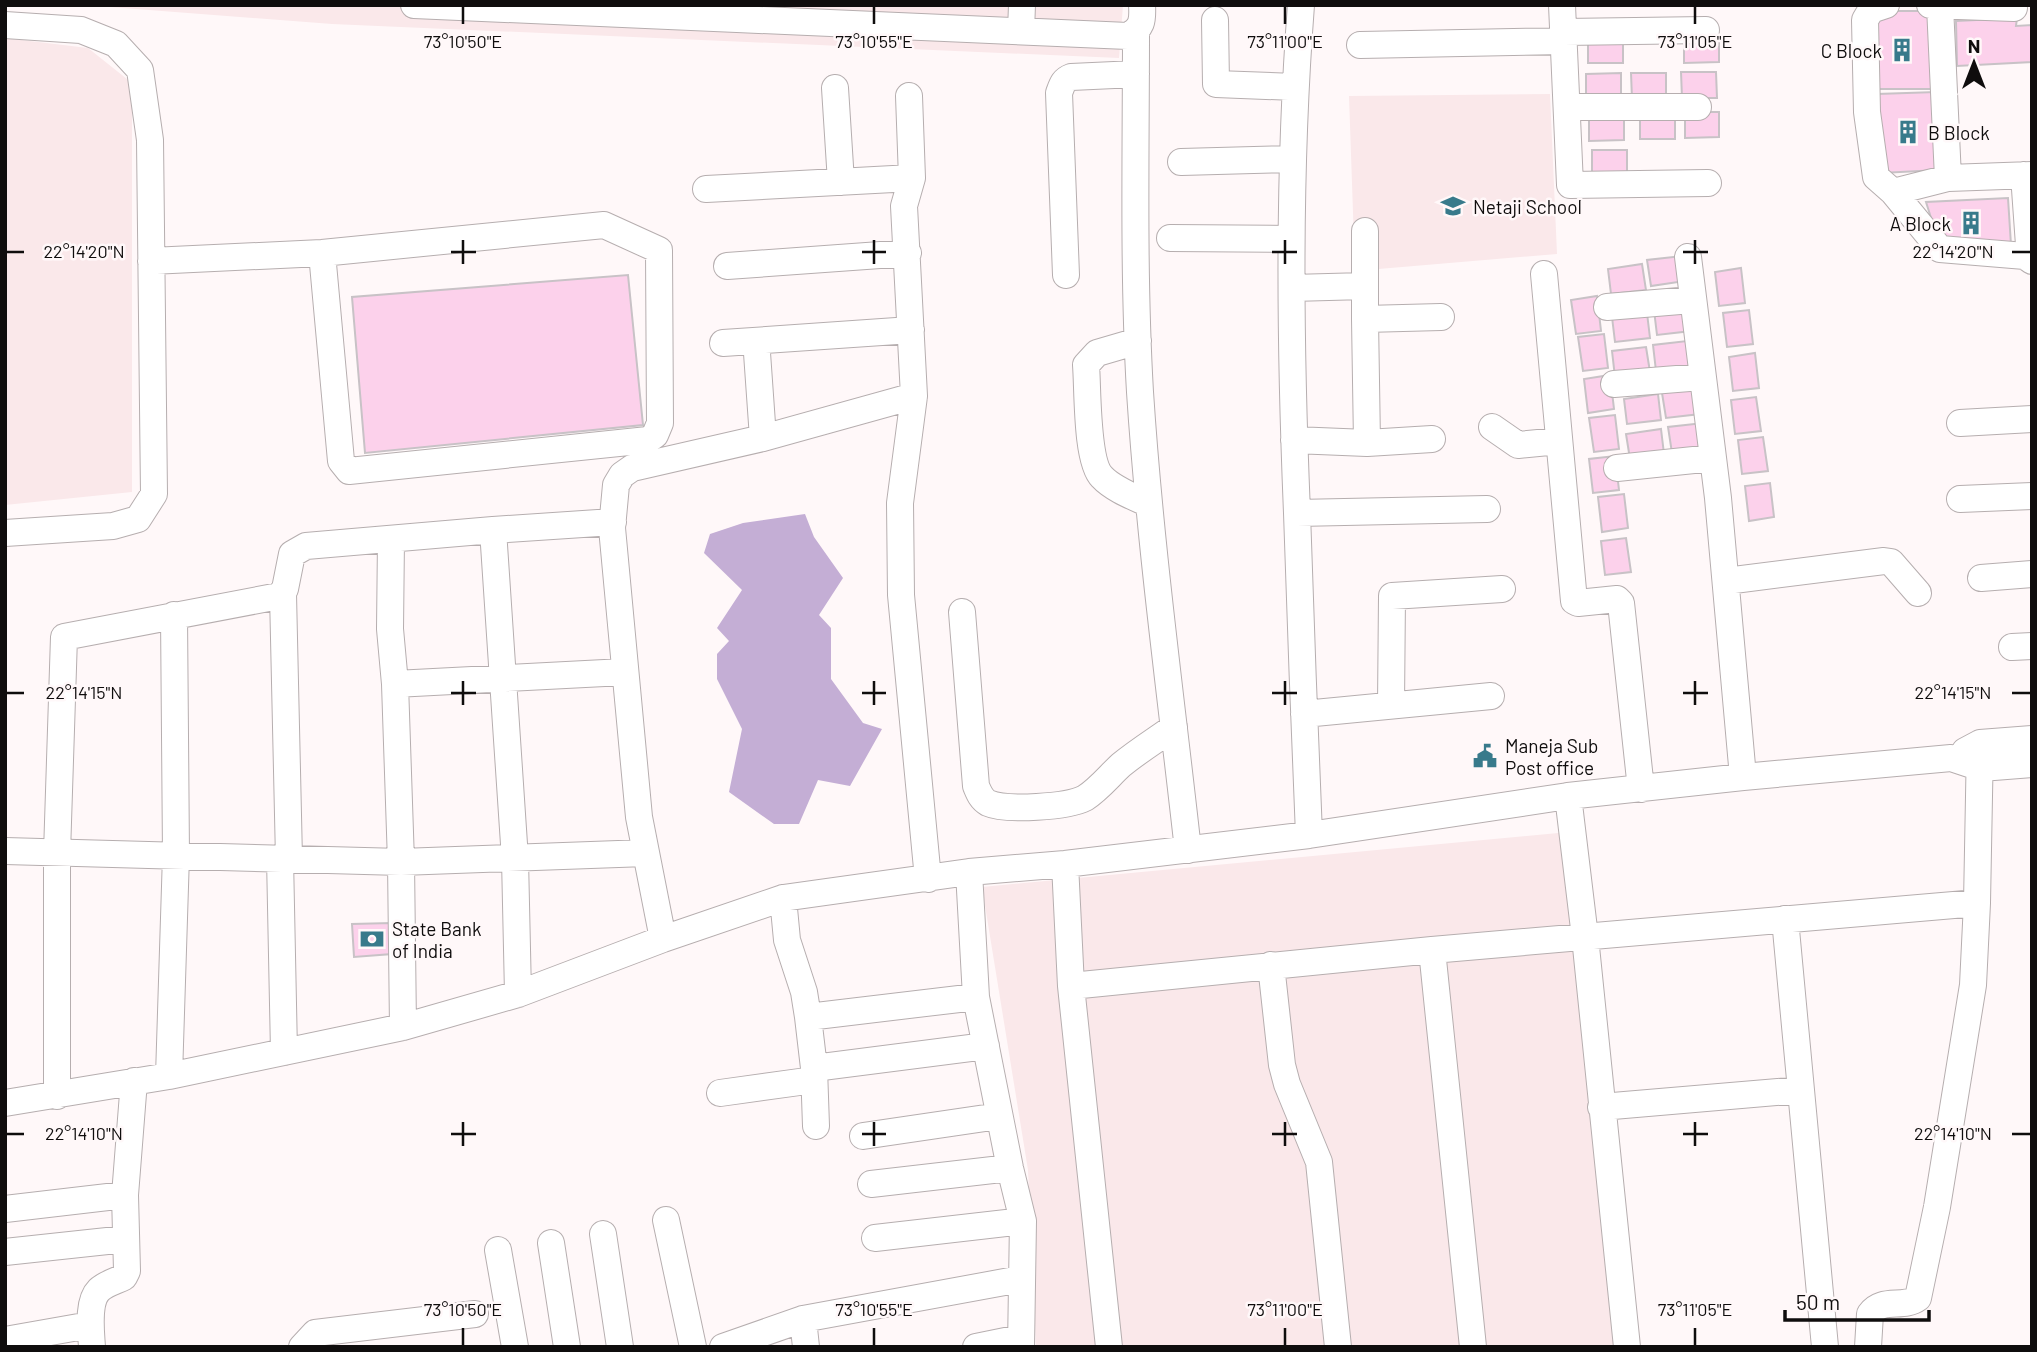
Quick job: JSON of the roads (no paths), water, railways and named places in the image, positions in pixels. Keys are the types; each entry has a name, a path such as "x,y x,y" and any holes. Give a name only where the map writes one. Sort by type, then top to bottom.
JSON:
{"street":[{"path":"426,6 1022,18 1128,36 1136,32 1143,23 1142,5"},
{"path":"1301,5 1295,87 1291,240 1294,440 1309,835"},
{"path":"1562,5 1570,185 1708,183"},
{"path":"1886,5 1871,10 1865,20 1867,111 1876,177 1893,192 1940,249 2025,256 2031,260"},
{"path":"1930,5 2019,7"},
{"path":"1940,6 1948,178"},
{"path":"1215,20 1216,84 1295,87"},
{"path":"5,25 81,30 116,44 140,70 150,140 154,494 138,519 113,526 5,533"},
{"path":"1360,44 1706,30"},
{"path":"1136,32 1135,285 1138,341 1149,504 1188,850"},
{"path":"1066,275 1059,93 1062,84 1071,77 1136,74"},
{"path":"835,88 841,182"},
{"path":"909,96 912,178 904,205 914,396 900,503 901,595 928,879"},
{"path":"1567,107 1698,107"},
{"path":"1181,162 1293,159"},
{"path":"1893,192 1948,178 2028,175 2031,260"},
{"path":"706,189 912,178"},
{"path":"151,261 322,253 604,225 659,250 660,423 655,435 648,440 349,471 341,461 322,253"},
{"path":"1365,231 1367,443"},
{"path":"1170,238 1291,240"},
{"path":"727,265 908,253"},
{"path":"1688,257 1713,458 1743,777"},
{"path":"1544,274 1574,601 1578,603 1617,599 1621,603 1641,789"},
{"path":"1292,288 1365,286"},
{"path":"1607,307 1692,300"},
{"path":"1365,318 1441,317"},
{"path":"723,343 911,330"},
{"path":"1138,341 1097,354 1086,365 1091,452 1095,467 1102,477 1149,504"},
{"path":"757,354 763,438"},
{"path":"1614,384 1702,377"},
{"path":"663,939 639,817 624,672 613,522 616,485 622,475 632,468 763,438 914,396"},
{"path":"1959,423 2032,419"},
{"path":"1492,426 1518,445 1559,441"},
{"path":"1294,440 1367,443 1432,439"},
{"path":"1618,467 1713,458"},
{"path":"1959,499 2032,496"},
{"path":"1297,513 1487,509"},
{"path":"284,1052 283,594 292,554 306,546 613,522"},
{"path":"494,530 515,859 518,994"},
{"path":"391,539 390,629 395,684 401,862 403,1027"},
{"path":"1726,581 1884,561 1891,562 1919,593"},
{"path":"1981,578 2032,575"},
{"path":"1391,705 1392,596 1502,589"},
{"path":"57,1096 57,853 64,637 283,594"},
{"path":"962,612 976,786 980,796 989,803 1007,806 1061,804 1083,799 1133,755 1174,727"},
{"path":"169,1076 176,855 174,615"},
{"path":"395,684 624,672"},
{"path":"1304,714 1491,695"},
{"path":"5,1103 169,1076 403,1027 518,994 663,939 783,898 970,872 1065,864 1309,835 1568,796 1980,755 2032,739"},
{"path":"1980,755 2032,764"},
{"path":"1868,1347 1872,1310 1877,1306 1911,1303 1919,1298 1973,985 1980,755"},
{"path":"1568,796 1627,1347"},
{"path":"5,851 401,862 646,853"},
{"path":"1065,864 1070,986 1109,1347"},
{"path":"970,872 976,997 1023,1222 1020,1343 976,1347"},
{"path":"783,898 787,940 804,992 808,1017 816,1126"},
{"path":"1070,986 1432,950 1977,903"},
{"path":"1784,919 1825,1347"},
{"path":"1432,950 1473,1347"},
{"path":"1271,965 1282,1065 1319,1162 1338,1347"},
{"path":"808,1017 976,997"},
{"path":"720,1093 814,1074 986,1046"},
{"path":"5,1340 91,1336 96,1293 126,1275 125,1195 134,1081"},
{"path":"1601,1107 1801,1090"},
{"path":"863,1136 999,1116"},
{"path":"871,1184 1010,1168"},
{"path":"5,1209 125,1195"},
{"path":"666,1220 693,1347"},
{"path":"875,1238 1023,1222"},
{"path":"603,1234 620,1347"},
{"path":"5,1252 126,1239"},
{"path":"551,1243 567,1347"},
{"path":"498,1250 514,1347"},
{"path":"723,1347 803,1319 1021,1279"},
{"path":"302,1347 316,1333 475,1314"},
{"path":"803,1319 806,1347"}],"place":[{"name":"C Block","path":"1902,50"},
{"name":"B Block","path":"1908,132"},
{"name":"Netaji School","path":"1453,206"},
{"name":"A Block","path":"1971,223"},
{"name":"Maneja Sub Post office","path":"1485,756"},
{"name":"State Bank of India","path":"372,939"}]}
